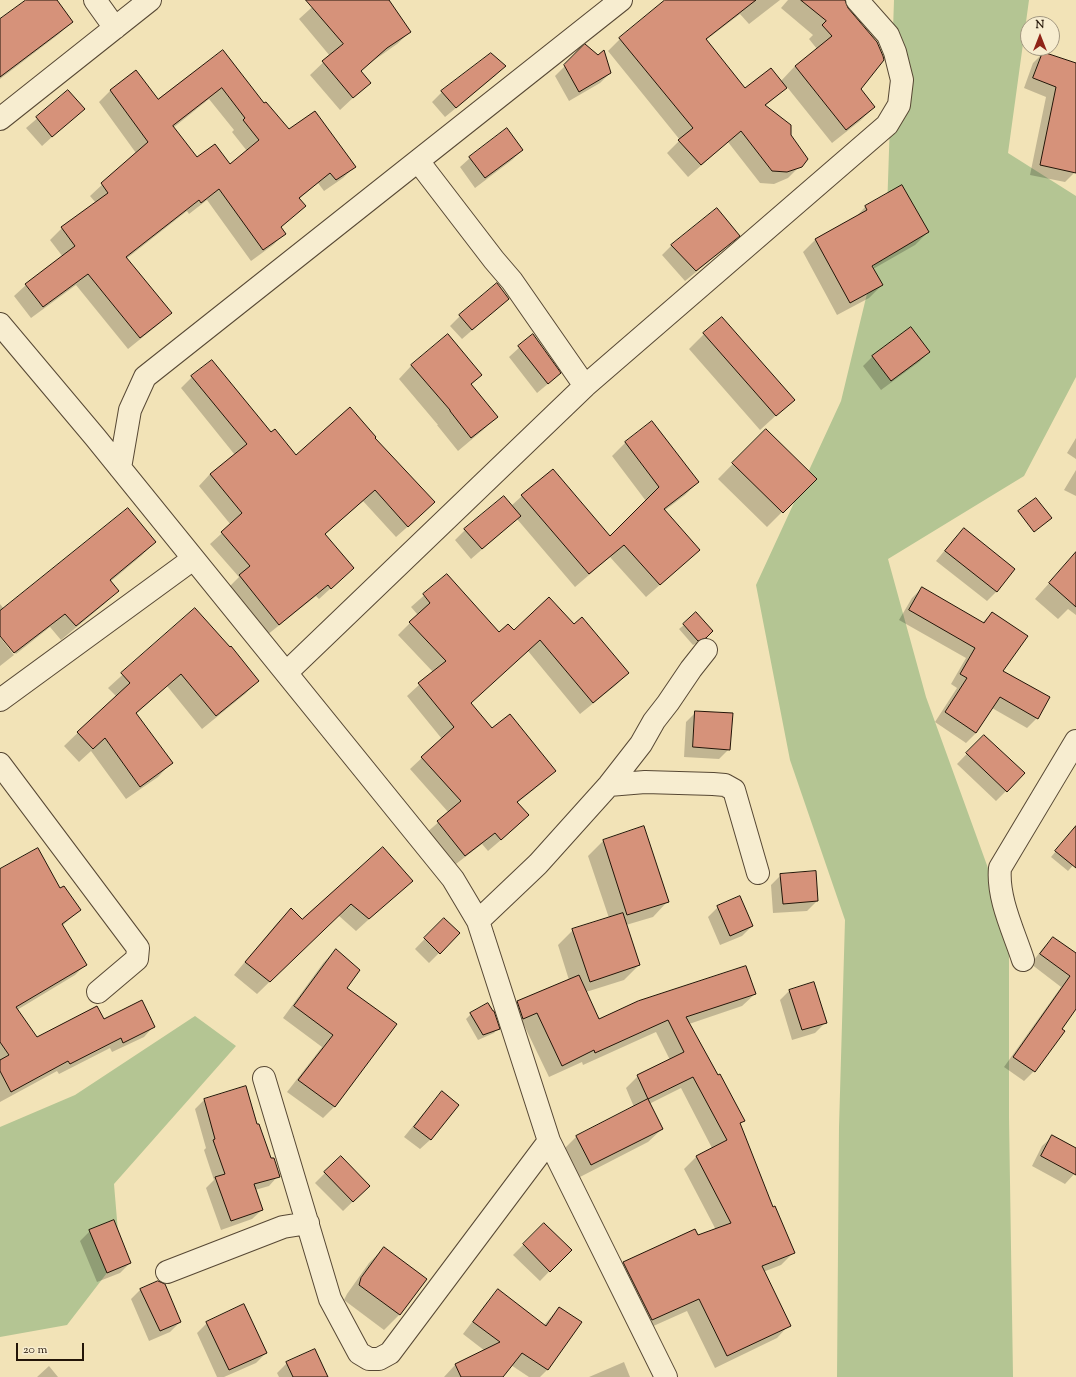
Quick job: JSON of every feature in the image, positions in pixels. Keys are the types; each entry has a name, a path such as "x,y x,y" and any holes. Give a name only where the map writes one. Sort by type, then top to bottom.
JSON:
{"street":[{"path":"95,0 115,28"},
{"path":"0,119 150,0"},
{"path":"120,468 130,410 145,377 621,0"},
{"path":"287,672 585,386 887,125 899,105 902,80 895,52 888,35 857,0"},
{"path":"418,161 512,281 585,386"},
{"path":"0,324 287,672 453,879 478,921 549,1141 666,1377"},
{"path":"0,700 193,559"},
{"path":"478,921 538,864 609,785 641,744 654,721 706,650"},
{"path":"1023,960 1000,892 1000,868 1076,741"},
{"path":"0,764 138,948 137,959 98,992"},
{"path":"609,785 645,782 713,784 725,785 734,790 758,873"},
{"path":"264,1078 330,1299 359,1353 369,1359 380,1359 390,1353 549,1141"},
{"path":"167,1272 283,1227 308,1224"}],"green space":[{"path":"894,0 1029,0 1027,16 1020,16 1020,56 1021,56 1008,153 1076,196 1076,377 1024,476 888,559 926,697 1009,926 1009,1117 1013,1377 837,1377 839,1127 845,920 790,760 756,585 841,401 887,211"},
{"path":"195,1016 236,1046 114,1184 120,1256 67,1325 0,1337 0,1127 75,1095"}],"building":[{"path":"26,0 57,0 73,22 0,77 0,19"},
{"path":"306,0 389,0 411,32 387,48 361,71 371,83 353,98 322,61 343,44"},
{"path":"665,0 756,0 706,39 745,88 771,68 787,88 765,105 791,125 791,135 808,159 802,167 787,172 772,171 741,131 701,165 678,140 693,128 619,38"},
{"path":"801,0 845,0 848,8 877,42 883,56 884,60 861,89 875,107 846,130 795,66 832,36 822,25 826,21"},
{"path":"585,44 598,55 604,50 611,73 579,92 564,65"},
{"path":"223,50 264,103 266,102 289,129 315,111 356,167 336,180 330,173 299,198 306,206 281,227 286,234 263,250 219,189 201,203 199,200 126,257 172,313 140,338 88,274 43,307 25,284 75,246 61,227 108,193 101,183 148,142 110,90 136,70 158,99","holes":["222,88 245,118 243,120 259,140 230,164 215,144 197,157 173,126"]},
{"path":"491,53 506,66 456,108 441,91"},
{"path":"1041,56 1055,56 1076,63 1076,173 1040,165 1056,87 1033,78"},
{"path":"68,90 85,109 52,137 36,117"},
{"path":"507,128 523,150 485,178 469,157"},
{"path":"902,185 929,232 872,266 883,285 850,303 815,239 867,210 865,206"},
{"path":"717,208 740,236 696,271 671,245"},
{"path":"497,283 509,299 472,330 459,315"},
{"path":"722,317 795,400 776,416 703,333"},
{"path":"911,327 930,352 891,381 872,356"},
{"path":"448,334 482,375 471,384 498,417 471,438 450,410 411,365"},
{"path":"533,334 561,373 548,384 518,346"},
{"path":"212,360 271,432 275,429 296,455 350,407 376,437 375,438 435,502 408,527 375,490 325,534 354,568 331,589 328,585 279,625 239,575 250,566 221,532 242,513 210,474 247,444 191,376"},
{"path":"652,421 699,482 664,509 700,550 660,585 624,545 589,574 521,495 553,469 610,536 659,487 625,442"},
{"path":"766,429 817,479 783,513 732,463"},
{"path":"504,496 521,516 482,549 464,529"},
{"path":"1036,498 1052,518 1034,532 1018,511"},
{"path":"128,508 156,542 110,580 119,591 76,626 65,614 14,653 0,636 0,611"},
{"path":"964,528 1015,569 997,592 945,551"},
{"path":"1076,552 1076,607 1049,583"},
{"path":"447,574 499,632 508,624 514,630 549,597 574,624 582,617 629,673 593,703 540,640 471,703 492,728 510,714 556,771 517,802 529,815 501,840 495,833 465,856 437,821 461,801 421,757 454,727 418,683 446,661 409,622 430,603 423,594"},
{"path":"922,587 984,623 992,612 1028,636 1003,671 1050,697 1038,719 1000,697 976,733 945,712 967,678 960,674 975,648 909,610"},
{"path":"195,608 230,647 231,646 259,681 216,716 181,674 136,713 173,763 140,787 105,738 93,749 77,732 130,683 121,673"},
{"path":"696,612 713,631 706,638 698,641 683,624"},
{"path":"695,711 733,713 730,750 693,747"},
{"path":"984,735 1025,773 1007,792 966,753"},
{"path":"644,826 669,902 627,915 603,840"},
{"path":"1076,826 1076,868 1055,851"},
{"path":"383,847 413,881 369,919 351,904 270,982 245,962 291,908 302,919"},
{"path":"38,848 60,888 64,886 81,910 62,924 87,965 16,1007 37,1037 97,1006 104,1019 142,1000 155,1027 123,1043 121,1038 70,1064 68,1061 11,1092 0,1071 0,1060 9,1055 0,1042 0,869"},
{"path":"816,871 818,901 783,904 780,874"},
{"path":"740,896 753,926 730,936 717,906"},
{"path":"623,913 640,965 590,982 572,929"},
{"path":"444,918 460,933 440,954 424,938"},
{"path":"1053,937 1076,953 1076,1009 1062,1029 1065,1031 1035,1072 1013,1057 1070,976 1040,954"},
{"path":"336,949 360,970 347,988 397,1024 335,1107 298,1080 333,1035 294,1006"},
{"path":"746,966 756,994 686,1017 718,1075 720,1074 745,1121 740,1123 773,1207 775,1206 795,1253 762,1266 791,1326 727,1356 699,1299 652,1320 623,1262 695,1229 698,1235 731,1223 696,1156 727,1140 693,1077 648,1099 637,1075 684,1052 668,1020 595,1053 594,1050 562,1066 537,1013 523,1019 517,1001 579,975 599,1019 638,1001"},
{"path":"814,982 827,1023 802,1030 789,990"},
{"path":"488,1003 494,1011 500,1029 483,1035 470,1013"},
{"path":"246,1086 257,1124 259,1124 271,1158 274,1158 280,1177 254,1184 263,1210 231,1221 215,1177 225,1174 213,1140 215,1139 204,1099"},
{"path":"442,1091 459,1105 431,1140 414,1127"},
{"path":"648,1099 663,1129 591,1165 576,1136"},
{"path":"1052,1135 1076,1148 1076,1175 1041,1156"},
{"path":"341,1156 370,1186 353,1202 324,1172"},
{"path":"114,1220 131,1263 107,1273 89,1230"},
{"path":"544,1223 572,1250 550,1272 523,1244"},
{"path":"384,1247 427,1279 400,1315 359,1285 361,1278"},
{"path":"158,1281 165,1284 181,1322 160,1331 140,1289"},
{"path":"498,1289 546,1326 559,1307 582,1322 548,1370 522,1353 503,1377 461,1377 455,1364 500,1342 473,1322"},
{"path":"244,1304 267,1353 229,1370 206,1322"},
{"path":"315,1349 328,1377 293,1377 286,1362"}]}
